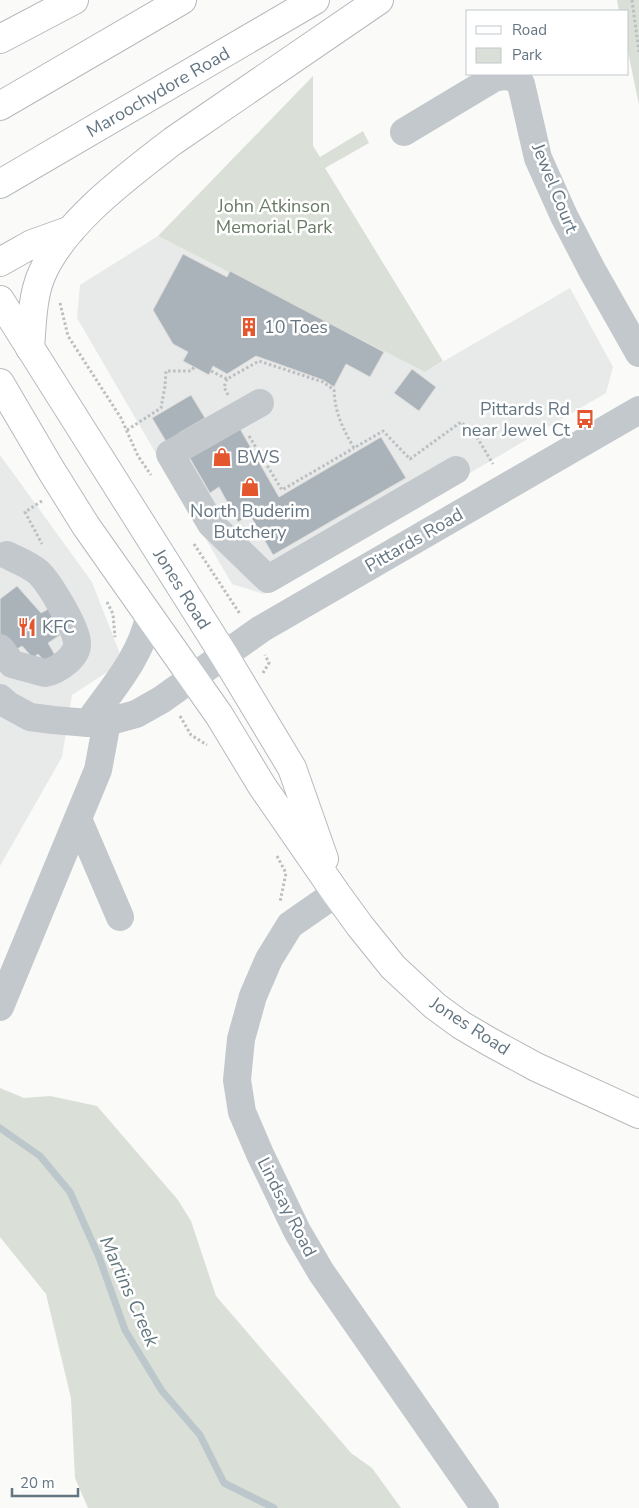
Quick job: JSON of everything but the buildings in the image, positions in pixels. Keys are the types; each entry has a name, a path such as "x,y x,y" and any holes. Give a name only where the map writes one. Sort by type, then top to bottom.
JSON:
{"main road":[{"path":"0,39 74,0"},
{"path":"0,106 182,0"},
{"name":"Maroochydore Road","path":"0,184 316,0"},
{"path":"30,348 40,278 54,253 71,230 87,213 173,141 379,0"},
{"path":"0,262 32,244 71,230"},
{"name":"Jones Road","path":"0,300 224,654 292,768 336,893"},
{"name":"Jones Road","path":"0,383 86,526 219,715 262,786 336,893 393,967 435,1006 483,1038 536,1067 639,1114"}],"street":[{"name":"Jewel Court","path":"404,132 494,78 506,75 515,78 521,84 538,158 592,270 639,354"},
{"path":"249,410 170,454 211,524 268,579 456,470"},
{"name":"Pittards Road","path":"98,723 136,714 149,707 261,629 639,410"},
{"path":"0,648 12,664 45,673 50,672 74,655 77,642 58,598 47,581 37,571 7,555"},
{"path":"0,1008 98,770 98,723 135,655 146,632 149,617"},
{"path":"0,698 8,705 30,717 98,723"},
{"path":"78,819 120,917"},
{"name":"Lindsay Road","path":"336,893 290,925 269,959 256,988 241,1040 237,1080 242,1112 297,1231 321,1272 485,1508"}],"path":[{"path":"632,0 639,52"},
{"path":"354,448 341,424 335,405 334,390 323,382 259,361 227,379 224,387 249,410 282,490 383,432 410,459 461,422 478,439 493,464"},
{"path":"127,430 161,408 166,371 191,371 194,367"},
{"path":"211,371 227,379"}],"shaded area":[{"path":"158,236 425,372 570,288 613,367 606,393 264,594 232,584 77,318 80,285"},
{"path":"0,455 92,582 120,654 115,667 72,695 62,757 0,866"}],"green space":[{"path":"617,0 639,0 639,105 629,57 629,10 619,10"},
{"name":"John Atkinson Memorial Park","path":"313,76 313,146 320,157 363,131 369,143 325,168 443,361 425,372 158,236"},
{"path":"0,1088 24,1098 50,1096 97,1106 178,1200 191,1221 216,1296 351,1453 372,1468 401,1508 88,1508 75,1478 71,1398 46,1294 0,1237"}],"waterway":[{"name":"Martins Creek","path":"0,1128 40,1156 70,1192 99,1257 125,1330 162,1391 200,1435 224,1483 274,1508"}],"place":[{"name":"10 Toes","path":"249,327"},
{"name":"Pittards Rd near Jewel Ct","path":"585,419"},
{"name":"BWS","path":"222,457"},
{"name":"North Buderim Butchery","path":"250,487"},
{"name":"KFC","path":"27,627"}]}
